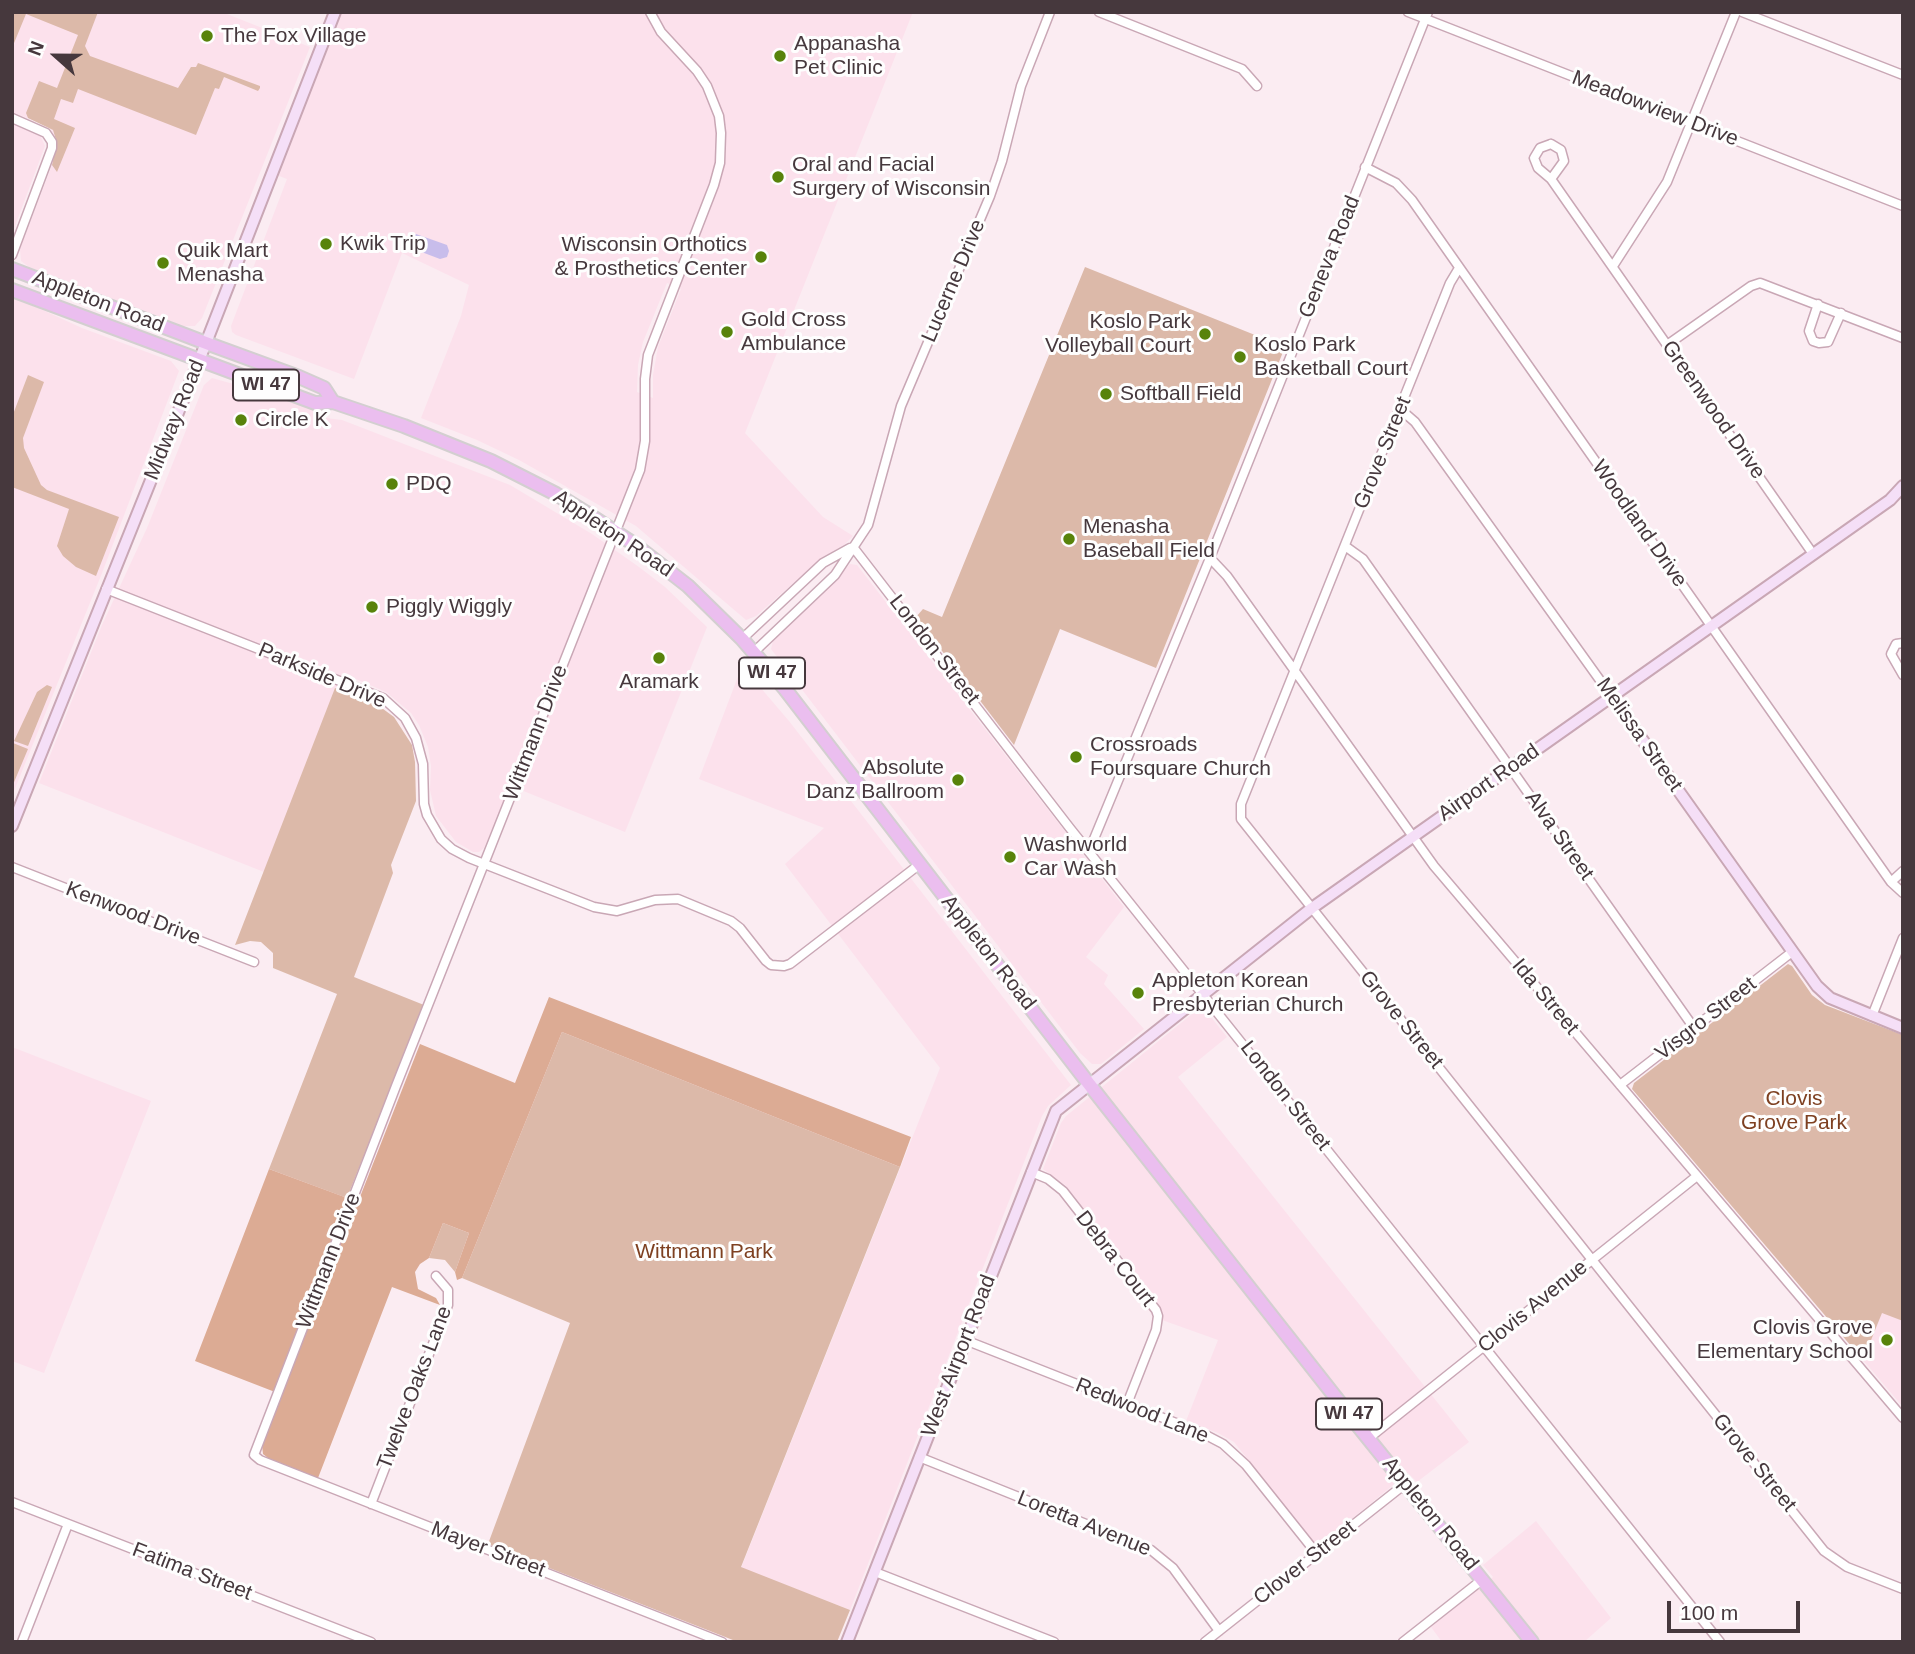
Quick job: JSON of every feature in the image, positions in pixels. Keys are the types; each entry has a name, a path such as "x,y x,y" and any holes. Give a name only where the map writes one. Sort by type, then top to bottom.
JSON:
{"main road":[{"name":"Appleton Road","path":"12,269 309,381 327,390 333,402"},
{"name":"Appleton Road","path":"12,290 315,403 333,402 404,426 491,461 556,494 615,531 688,586 754,652 1089,1084 1532,1642"}],"street":[{"name":"Midway Road","path":"12,826 206,344 335,12"},
{"name":"Wittmann Drive","path":"254,1456 642,462 648,355 714,185 721,148 719,116 707,86 697,71 661,32 650,12"},
{"name":"Lucerne Drive","path":"754,652 835,575 868,525 901,406 990,196 1021,86 1050,12"},
{"path":"1099,12 1241,69 1252,78 1256,86"},
{"name":"Meadowview Drive","path":"1408,12 1427,16 1903,206"},
{"path":"1613,266 1667,181 1735,12"},
{"path":"1742,12 1903,75"},
{"name":"Geneva Road","path":"1089,851 1210,558 1427,16"},
{"path":"12,118 46,133 52,142 52,148 12,255"},
{"name":"Woodland Drive","path":"1365,167 1389,178 1407,194 1891,882 1903,893"},
{"name":"Greenwood Drive","path":"1551,179 1813,554"},
{"name":"Grove Street","path":"1459,268 1450,283 1241,804 1240,814 1244,824 1824,1551 1847,1567 1903,1589"},
{"path":"1667,345 1755,284 1763,283 1903,338"},
{"path":"1818,303 1808,331 1813,341 1828,342 1841,313"},
{"name":"Melissa Street","path":"1400,409 1415,422 1823,993 1903,1028"},
{"name":"Airport Road","path":"1089,1084 1312,908 1901,492"},
{"name":"Alva Street","path":"1345,546 1363,559 1694,1028"},
{"path":"742,639 823,564 853,547"},
{"name":"London Street","path":"853,547 1089,851 1720,1642"},
{"name":"Ida Street","path":"1210,558 1227,576 1412,837 1903,1418"},
{"name":"Parkside Drive","path":"106,589 373,693 392,705 411,727 416,738 423,764 424,804 433,827 452,849 605,910 628,909 667,898 678,899 731,921 740,928 766,961 777,967 790,964 920,864"},
{"path":"1903,643 1896,644 1891,654 1903,675"},
{"name":"Kenwood Drive","path":"12,867 254,962"},
{"path":"1891,882 1903,871"},
{"path":"1872,1016 1903,938"},
{"name":"Visgro Street","path":"1620,1086 1792,952"},
{"name":"West Airport Road","path":"847,1642 1056,1111 1089,1084"},
{"name":"Debra Court","path":"1031,1172 1048,1179 1063,1191 1156,1310 1156,1329 1127,1404"},
{"name":"Clovis Avenue","path":"1368,1438 1697,1176"},
{"name":"Twelve Oaks Lane","path":"371,1504 449,1305 449,1290 436,1276"},
{"name":"Redwood Lane","path":"965,1340 1204,1434 1231,1450 1317,1555"},
{"name":"Mayer Street","path":"254,1456 722,1642"},
{"name":"Loretta Avenue","path":"919,1457 1150,1549 1173,1568 1219,1631"},
{"name":"Clover Street","path":"1205,1642 1405,1483"},
{"name":"Fatima Street","path":"12,1502 371,1642"},
{"path":"22,1642 68,1524"},
{"path":"874,1572 1054,1642"},
{"path":"1403,1642 1483,1579"}],"shaded area":[{"path":"12,12 222,12 310,47 202,318 195,326 182,326 29,267 21,261 20,249 52,165 57,143 50,127 12,112"},
{"path":"335,12 913,12 745,433 823,517 853,536 844,545 823,557 756,616 746,620 636,526 519,460 421,418 461,316 469,285 402,253 354,379 236,335 231,326 287,179 272,173","holes":["667,283 681,289 658,347 653,375 653,398 637,392 638,365 643,342"]},
{"path":"12,123 40,135 45,146 12,234"},
{"path":"416,234 447,245 447,257 440,259 411,248 410,239"},
{"path":"12,296 82,328 171,361 179,371 102,573 12,796"},
{"path":"212,378 283,398 319,411 326,418 342,420 510,485 592,534 639,567 665,587 707,627 625,832 511,786 484,848 473,852 456,842 436,816 430,790 431,766 428,747 411,713 386,692 342,673 264,872 39,783 102,625 147,528 204,385"},
{"path":"850,564 857,565 1124,907 1086,957 1108,975 1104,984 1144,1029 1101,1064 1092,1064 1080,1053 771,649 773,641"},
{"path":"742,666 789,721 1071,1085 1048,1106 1042,1116 850,1610 741,1568 940,1068 785,864 824,828 699,779"},
{"path":"549,997 911,1137 900,1167 562,1032 462,1278 457,1280 455,1272 469,1233 443,1223 429,1258 420,1264 415,1272 418,1289 436,1298 440,1305 392,1287 318,1478 268,1458 263,1454 262,1445 275,1392 195,1361 269,1169 358,1202 420,1044 515,1083"},
{"path":"1202,1006 1227,1037 1178,1077 1469,1442 1417,1482 1408,1473 1317,1547 1234,1442 1186,1421 1218,1340 1162,1320 1157,1300 1065,1185 1043,1169 1066,1116"},
{"path":"12,1047 151,1101 44,1373 12,1361"},
{"name":"Clovis Grove Elementary School","path":"1882,1312 1903,1321 1903,1407 1863,1360"},
{"path":"1536,1521 1611,1618 1584,1642 1442,1642 1431,1627 1493,1577 1483,1565"}],"green space":[{"path":"13,12 98,12 85,46 90,56 178,88 191,67 196,67 198,63 260,88 258,91 224,77 219,89 215,88 196,135 78,89 73,103 61,99 54,119 75,128 57,172 52,165 57,143 53,130 28,118 26,113 39,81 57,88 78,35 26,14 12,48"},
{"path":"1085,267 1285,347 1156,668 1060,629 1014,745 916,617 923,609 942,617"},
{"path":"28,375 44,382 23,438 24,448 41,485 47,490 119,517 96,576 76,567 63,556 57,546 69,509 12,487 12,417"},
{"path":"47,685 52,687 28,746 14,741 37,692"},
{"path":"335,688 379,706 394,717 412,745 415,762 416,801 391,865 393,873 354,977 424,1005 347,1198 269,1169 337,994 273,968 273,953 261,942 250,941 235,945"},
{"path":"12,744 28,749 12,787"},
{"name":"Clovis Grove Park","path":"1788,964 1812,995 1825,1005 1903,1035 1903,1321 1882,1313 1863,1360 1632,1089 1634,1083"},
{"name":"Wittmann Park","path":"562,1032 900,1167 741,1567 850,1610 837,1642 738,1642 488,1544 570,1323 462,1278"},
{"path":"443,1223 469,1233 455,1272 445,1260 429,1258"}],"place":[{"name":"The Fox Village","path":"207,36"},
{"name":"Appanasha Pet Clinic","path":"780,56"},
{"name":"Oral and Facial Surgery of Wisconsin","path":"778,177"},
{"name":"Kwik Trip","path":"326,244"},
{"name":"Wisconsin Orthotics & Prosthetics Center","path":"761,257"},
{"name":"Quik Mart Menasha","path":"163,263"},
{"name":"Gold Cross Ambulance","path":"727,332"},
{"name":"Koslo Park Volleyball Court","path":"1205,334"},
{"name":"Koslo Park Basketball Court","path":"1240,357"},
{"name":"Softball Field","path":"1106,394"},
{"name":"Circle K","path":"241,420"},
{"name":"PDQ","path":"392,484"},
{"name":"Menasha Baseball Field","path":"1069,539"},
{"name":"Piggly Wiggly","path":"372,607"},
{"name":"Aramark","path":"659,658"},
{"name":"Crossroads Foursquare Church","path":"1076,757"},
{"name":"Absolute Danz Ballroom","path":"958,780"},
{"name":"Washworld Car Wash","path":"1010,857"},
{"name":"Appleton Korean Presbyterian Church","path":"1138,993"},
{"name":"Clovis Grove Elementary School","path":"1887,1340"}]}
